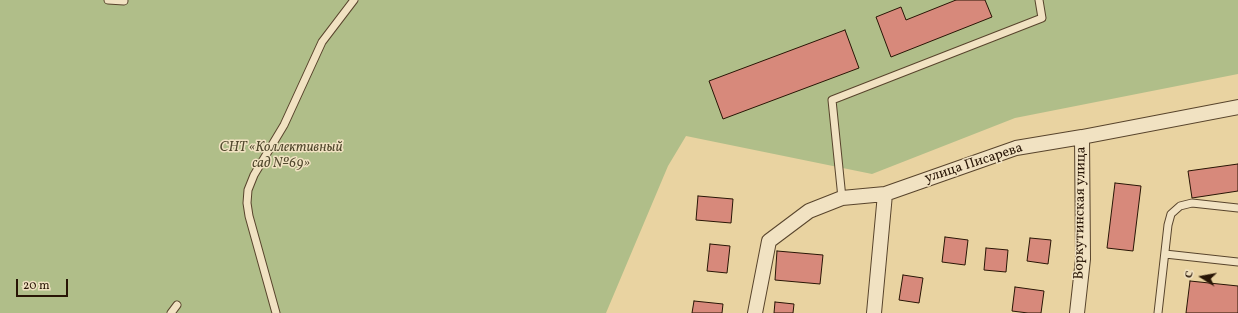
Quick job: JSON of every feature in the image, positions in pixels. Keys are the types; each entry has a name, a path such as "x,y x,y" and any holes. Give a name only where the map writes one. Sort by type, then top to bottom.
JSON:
{"street":[{"name":"улица Писарева","path":"755,313 769,241 809,210 842,198 885,194 1016,148 1238,107"},
{"name":"Воркутинская улица","path":"1077,313 1083,259 1082,137"},
{"path":"874,313 885,194"}],"lane":[{"path":"108,0 124,1"},
{"path":"276,313 249,216 247,203 248,190 254,175 284,126 322,42 354,0"},
{"path":"842,198 832,100 1042,18 1039,0"},
{"path":"1158,313 1168,225 1171,214 1180,206 1192,203 1238,208"},
{"path":"1165,254 1238,262"},
{"path":"171,313 177,305"}],"green space":[{"name":"СНТ «Коллективный сад №69»","path":"0,0 1238,0 1238,74 1015,118 872,174 686,136 668,166 606,313 0,313"}],"building":[{"path":"956,0 985,0 992,17 891,57 876,17 901,7 906,20"},
{"path":"845,30 859,68 723,119 709,81"},
{"path":"1238,164 1238,191 1192,198 1188,171"},
{"path":"1115,183 1141,186 1133,251 1107,248"},
{"path":"698,196 733,199 731,223 696,220"},
{"path":"945,237 968,240 965,265 942,262"},
{"path":"1030,238 1051,240 1048,264 1027,261"},
{"path":"710,244 730,246 727,273 707,271"},
{"path":"986,248 1008,250 1006,272 984,270"},
{"path":"777,251 823,255 820,284 775,280"},
{"path":"903,275 923,278 919,303 899,300"},
{"path":"1190,281 1238,286 1238,313 1186,313"},
{"path":"1015,287 1044,291 1041,313 1012,311"},
{"path":"694,301 723,304 722,313 692,313"},
{"path":"775,302 794,304 793,313 774,313"}]}
